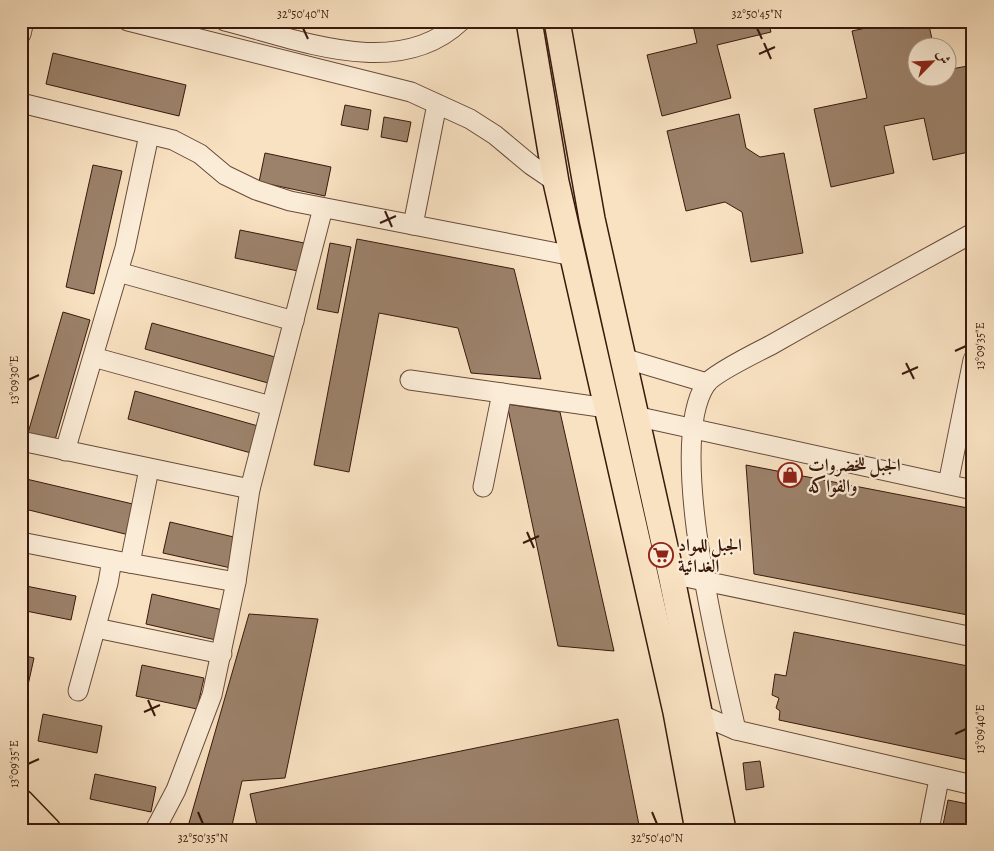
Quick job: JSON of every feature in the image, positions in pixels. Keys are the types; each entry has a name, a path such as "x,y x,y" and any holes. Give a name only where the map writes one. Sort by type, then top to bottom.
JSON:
{"main road":[{"path":"529,21 556,182 607,408 688,713 723,830"},
{"path":"557,21 592,219 670,574 688,713 698,830"},
{"path":"21,802 48,830"}],"street":[{"path":"21,34 24,21"},
{"path":"128,21 411,92 470,119 495,135 556,182"},
{"path":"235,22 340,50 379,54 417,47 452,30 461,21"},
{"path":"21,103 173,140 200,154 225,175 256,190 323,208 573,256"},
{"path":"413,226 437,104"},
{"path":"65,452 118,272 149,135"},
{"path":"155,830 176,790 212,695 236,582 250,490 323,208"},
{"path":"736,730 704,582 692,497 693,429 698,403 707,383 760,351 973,233"},
{"path":"118,272 294,321"},
{"path":"93,357 272,406"},
{"path":"623,358 707,383"},
{"path":"948,484 973,360"},
{"path":"410,380 607,408"},
{"path":"483,487 502,393"},
{"path":"635,416 973,490"},
{"path":"21,442 250,490"},
{"path":"130,563 149,469"},
{"path":"21,542 236,582"},
{"path":"78,692 112,560"},
{"path":"670,574 973,638"},
{"path":"96,628 222,654"},
{"path":"688,713 736,730 939,779 973,785"},
{"path":"929,830 939,779"}],"building":[{"path":"692,21 768,21 771,32 717,45 731,98 662,116 647,55 697,43"},
{"path":"898,21 928,21 932,38 906,38 906,88 956,88 956,68 973,65 973,151 933,160 924,118 884,126 894,173 831,187 814,109 867,98 852,31"},
{"path":"53,53 186,85 179,116 46,84"},
{"path":"345,105 371,110 368,130 341,125"},
{"path":"739,114 746,148 760,157 784,153 803,253 751,262 742,212 725,202 686,211 667,131"},
{"path":"384,117 411,122 407,142 381,137"},
{"path":"265,153 331,167 325,196 259,182"},
{"path":"93,165 122,171 94,294 66,287"},
{"path":"240,230 304,243 298,271 235,258"},
{"path":"357,239 514,269 541,379 471,373 458,328 379,313 349,472 314,465"},
{"path":"330,243 351,247 338,313 317,309"},
{"path":"63,312 90,320 55,440 28,433"},
{"path":"152,323 275,357 268,383 145,349"},
{"path":"135,391 258,426 251,453 128,419"},
{"path":"507,404 560,412 614,651 558,646"},
{"path":"746,465 973,509 973,616 754,574"},
{"path":"22,478 137,505 129,535 21,508"},
{"path":"170,522 238,538 231,568 163,553"},
{"path":"21,585 76,596 71,620 21,610"},
{"path":"152,594 223,610 216,640 146,624"},
{"path":"249,614 318,619 285,778 242,781 231,830 187,830"},
{"path":"794,632 973,667 973,761 779,720 780,711 776,708 779,698 772,695 775,674 786,676"},
{"path":"21,655 34,658 28,685 21,683"},
{"path":"142,665 204,678 197,709 136,696"},
{"path":"43,714 102,726 97,753 38,741"},
{"path":"618,719 640,830 258,830 250,794"},
{"path":"760,761 764,787 746,790 743,763"},
{"path":"95,774 156,787 151,812 90,799"},
{"path":"948,800 973,805 973,830 942,830"}],"place":[{"name":"الجبل للخضروات والفواكه","path":"790,475"},
{"name":"الجبل للمواد الغدائية","path":"661,555"}]}
